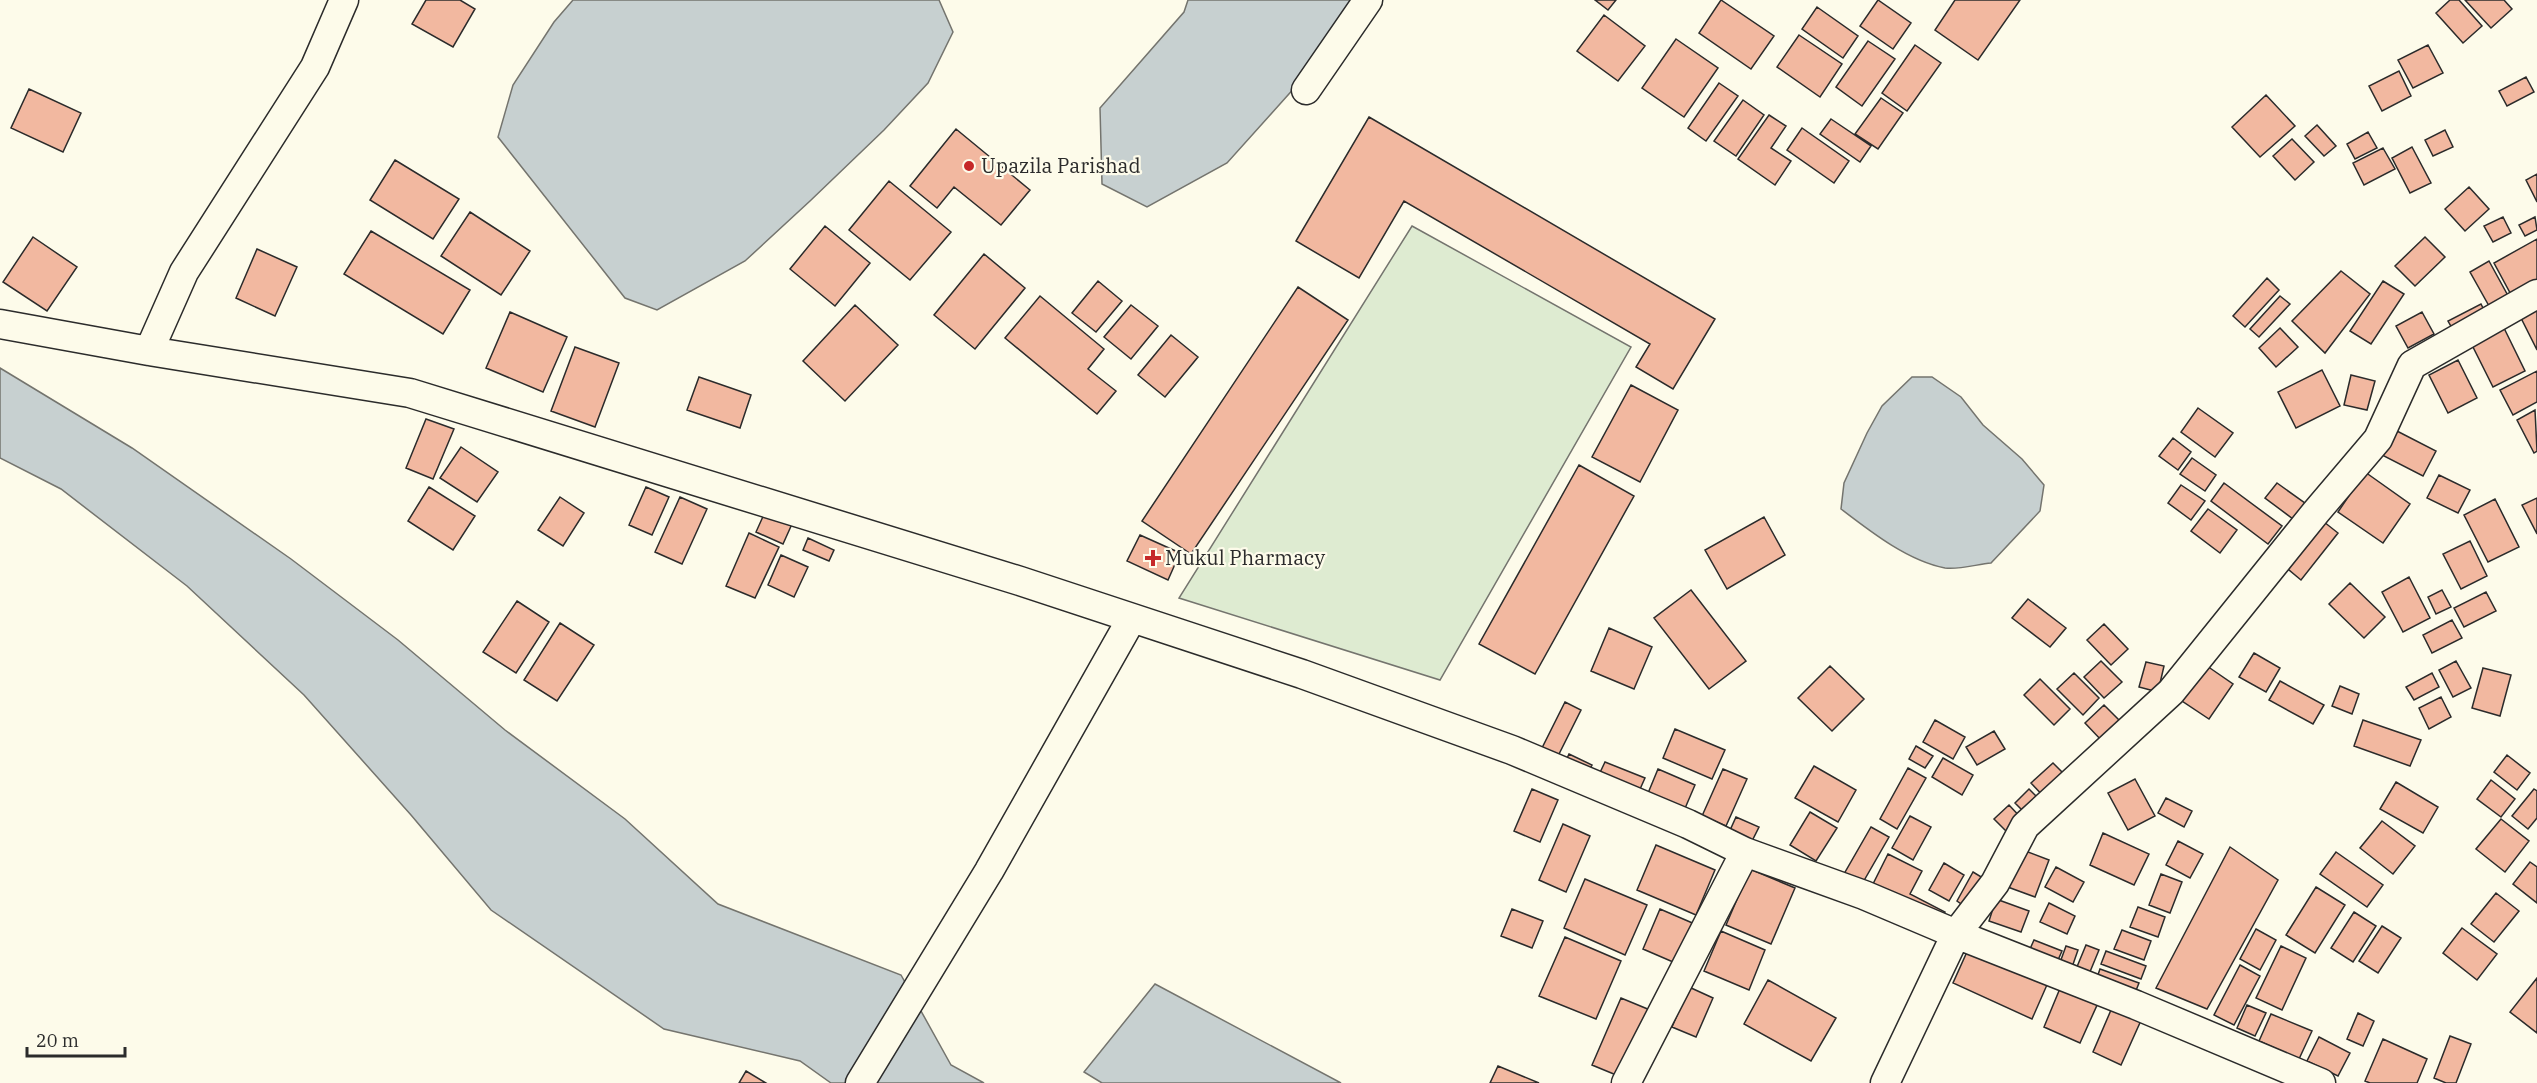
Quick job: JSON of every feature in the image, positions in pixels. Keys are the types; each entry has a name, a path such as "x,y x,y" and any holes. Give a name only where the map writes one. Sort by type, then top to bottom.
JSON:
{"street":[{"path":"149,351 184,272 315,67 344,0"},
{"path":"1306,90 1368,0"},
{"path":"1885,1083 1956,934 1995,883 2025,826 2171,692 2378,439 2412,365 2537,294"},
{"path":"0,324 149,351 410,393 1020,581 1302,674 1512,750 1688,824 1745,852 1864,895 2321,1083"},
{"path":"860,1083 988,871 1132,618"},
{"path":"1626,1083 1745,852"}],"green space":[{"path":"1412,226 1631,347 1440,680 1179,598"}],"shaded area":[{"path":"573,0 939,0 953,32 928,83 884,130 810,201 745,261 657,310 625,298 498,137 513,85 554,22"},
{"path":"1188,0 1356,0 1305,76 1227,163 1147,207 1102,184 1100,108 1184,12"},
{"path":"0,368 132,448 291,559 398,640 505,730 625,819 718,904 901,975 951,1065 984,1083 831,1083 800,1061 664,1029 491,910 411,815 304,695 187,586 61,489 0,458"},
{"path":"1912,377 1932,377 1961,397 1983,425 2022,459 2044,485 2040,511 1991,563 1962,568 1945,568 1917,559 1890,545 1841,509 1844,483 1867,433 1882,406"},
{"path":"1155,984 1341,1083 1102,1083 1084,1072"}],"building":[{"path":"426,0 460,0 475,9 453,47 412,24"},
{"path":"1595,0 1616,0 1608,10"},
{"path":"1721,0 1774,36 1751,69 1699,33"},
{"path":"1878,0 1911,23 1893,49 1860,26"},
{"path":"1955,0 2020,0 1978,60 1935,30"},
{"path":"2450,0 2459,0 2482,26 2463,43 2436,13"},
{"path":"2465,0 2504,0 2512,9 2491,28"},
{"path":"1817,7 1858,36 1843,58 1802,29"},
{"path":"1604,15 1645,46 1618,81 1577,51"},
{"path":"1799,35 1842,64 1820,97 1777,67"},
{"path":"1676,39 1718,68 1684,117 1642,88"},
{"path":"1868,41 1895,59 1862,106 1836,87"},
{"path":"1915,45 1941,63 1907,111 1882,93"},
{"path":"2428,45 2443,73 2413,88 2398,60"},
{"path":"2399,71 2411,96 2382,111 2369,86"},
{"path":"2526,77 2534,92 2507,106 2499,91"},
{"path":"1719,83 1738,96 1706,141 1688,128"},
{"path":"29,89 81,113 63,152 11,128"},
{"path":"2266,95 2295,126 2260,157 2232,127"},
{"path":"1881,98 1903,113 1878,149 1855,134"},
{"path":"1743,100 1764,115 1736,156 1714,141"},
{"path":"1769,115 1786,126 1771,148 1791,161 1775,185 1738,159"},
{"path":"1369,117 1715,319 1673,389 1636,367 1650,344 1404,201 1359,278 1296,241"},
{"path":"1831,119 1871,146 1860,162 1820,134"},
{"path":"2317,125 2336,146 2324,156 2305,136"},
{"path":"1802,128 1849,161 1834,183 1787,150"},
{"path":"956,129 1030,190 1001,225 954,187 937,208 910,186"},
{"path":"2445,130 2453,147 2433,156 2425,140"},
{"path":"2368,132 2377,148 2355,159 2347,144"},
{"path":"2292,139 2314,162 2295,180 2273,156"},
{"path":"2412,147 2431,183 2410,193 2392,158"},
{"path":"2383,148 2395,169 2364,185 2353,163"},
{"path":"395,160 459,199 433,239 370,200"},
{"path":"2537,174 2537,202 2526,180"},
{"path":"889,181 951,232 910,280 849,230"},
{"path":"2469,187 2489,209 2465,231 2445,209"},
{"path":"470,212 530,251 501,295 441,256"},
{"path":"2503,217 2511,233 2493,242 2484,226"},
{"path":"2535,217 2537,230 2525,236 2519,225"},
{"path":"825,226 870,263 835,306 790,269"},
{"path":"371,231 470,290 443,334 344,274"},
{"path":"33,237 77,267 47,311 3,282"},
{"path":"2425,237 2445,257 2415,286 2395,266"},
{"path":"2537,239 2537,290 2515,302 2494,263"},
{"path":"257,249 297,267 275,316 236,298"},
{"path":"984,254 1025,288 975,349 934,315"},
{"path":"2489,261 2512,303 2493,313 2470,272"},
{"path":"2341,271 2370,294 2325,353 2292,321"},
{"path":"2267,278 2279,290 2245,327 2233,316"},
{"path":"1098,281 1122,301 1096,332 1072,313"},
{"path":"2383,281 2404,294 2371,344 2350,331"},
{"path":"1298,287 1348,320 1191,554 1142,521"},
{"path":"1040,296 1104,349 1088,369 1116,391 1097,414 1005,338"},
{"path":"2280,296 2290,304 2259,337 2250,329"},
{"path":"2481,304 2488,318 2456,335 2448,321"},
{"path":"855,305 898,345 845,401 803,361"},
{"path":"1131,305 1158,326 1131,359 1104,337"},
{"path":"2537,307 2537,350 2520,316"},
{"path":"510,312 567,337 543,392 486,368"},
{"path":"2422,312 2434,334 2408,348 2396,326"},
{"path":"2503,326 2525,371 2493,387 2471,343"},
{"path":"2280,328 2298,347 2276,367 2259,348"},
{"path":"1171,335 1198,357 1165,397 1138,375"},
{"path":"575,347 619,363 595,427 551,411"},
{"path":"2458,360 2477,398 2448,413 2429,375"},
{"path":"2322,370 2340,406 2296,428 2278,392"},
{"path":"2537,371 2537,402 2513,415 2500,390"},
{"path":"2351,375 2375,381 2367,410 2344,405"},
{"path":"699,377 751,395 740,428 687,410"},
{"path":"1631,385 1678,410 1640,482 1592,457"},
{"path":"2198,408 2233,433 2215,457 2181,432"},
{"path":"2535,410 2537,451 2534,453 2517,420"},
{"path":"426,419 454,429 433,479 406,468"},
{"path":"2395,430 2436,451 2423,476 2382,455"},
{"path":"2173,438 2191,452 2178,470 2159,456"},
{"path":"461,447 498,472 477,502 440,478"},
{"path":"2192,458 2216,475 2205,491 2180,474"},
{"path":"1579,465 1634,496 1535,674 1479,644"},
{"path":"2365,472 2410,504 2383,543 2338,512"},
{"path":"2439,475 2470,490 2458,513 2427,498"},
{"path":"2224,483 2282,526 2268,544 2211,501"},
{"path":"2277,483 2309,506 2297,522 2265,498"},
{"path":"2181,485 2205,501 2191,520 2168,503"},
{"path":"429,487 475,516 453,550 408,521"},
{"path":"646,487 669,497 652,535 629,525"},
{"path":"560,497 584,513 563,546 538,530"},
{"path":"680,497 707,509 682,564 655,552"},
{"path":"2537,498 2537,534 2522,505"},
{"path":"2495,499 2519,547 2488,562 2464,515"},
{"path":"2208,509 2237,530 2220,553 2191,531"},
{"path":"765,512 792,524 783,544 756,532"},
{"path":"1764,517 1785,555 1727,589 1705,550"},
{"path":"2319,518 2338,533 2301,580 2283,565"},
{"path":"749,533 779,547 755,598 726,586"},
{"path":"1140,535 1180,553 1168,580 1127,561"},
{"path":"808,538 834,550 829,561 803,550"},
{"path":"2470,541 2487,576 2461,589 2443,554"},
{"path":"781,555 808,567 794,597 768,585"},
{"path":"2409,577 2430,618 2403,632 2382,592"},
{"path":"2350,583 2385,617 2364,638 2329,604"},
{"path":"1691,590 1746,661 1709,689 1654,618"},
{"path":"2442,590 2451,607 2436,614 2428,597"},
{"path":"2486,592 2496,611 2464,627 2454,608"},
{"path":"2028,599 2066,628 2050,647 2012,618"},
{"path":"517,601 549,622 516,673 483,652"},
{"path":"2452,620 2462,638 2432,653 2423,635"},
{"path":"560,623 594,645 557,701 524,680"},
{"path":"2104,624 2128,649 2111,665 2087,640"},
{"path":"1609,628 1652,647 1634,689 1591,671"},
{"path":"2254,653 2280,668 2266,692 2239,677"},
{"path":"2101,661 2122,682 2104,698 2084,677"},
{"path":"2456,661 2471,688 2453,697 2439,670"},
{"path":"2146,662 2164,666 2158,692 2139,687"},
{"path":"1830,666 1864,699 1832,731 1798,698"},
{"path":"2207,666 2233,684 2209,719 2182,701"},
{"path":"2483,668 2511,675 2500,716 2472,708"},
{"path":"2074,673 2099,698 2083,715 2057,689"},
{"path":"2432,673 2439,687 2414,700 2406,687"},
{"path":"2040,679 2070,709 2054,725 2024,695"},
{"path":"2280,681 2324,705 2313,724 2269,700"},
{"path":"2340,686 2359,694 2352,714 2332,706"},
{"path":"2441,697 2451,717 2429,729 2419,708"},
{"path":"1565,702 1581,710 1557,758 1541,750"},
{"path":"2104,705 2121,722 2102,741 2085,723"},
{"path":"1935,720 1965,737 1953,759 1923,742"},
{"path":"2363,720 2421,740 2410,766 2354,746"},
{"path":"1675,729 1725,750 1712,779 1663,758"},
{"path":"1994,731 2005,749 1977,765 1966,747"},
{"path":"1916,746 1933,756 1925,768 1909,759"},
{"path":"1569,754 1592,765 1586,776 1564,765"},
{"path":"2507,755 2530,773 2517,790 2494,772"},
{"path":"1943,758 1973,775 1962,795 1932,777"},
{"path":"1605,762 1645,778 1636,798 1596,781"},
{"path":"2053,763 2070,780 2048,801 2031,783"},
{"path":"1814,766 1856,790 1838,822 1795,798"},
{"path":"1908,768 1926,778 1897,829 1880,819"},
{"path":"1658,769 1695,785 1683,813 1646,798"},
{"path":"1723,769 1747,779 1726,826 1702,816"},
{"path":"2135,779 2155,816 2128,830 2108,793"},
{"path":"2491,780 2515,799 2501,817 2477,799"},
{"path":"2396,782 2438,807 2423,833 2380,809"},
{"path":"1532,789 1558,800 1540,842 1514,831"},
{"path":"2029,789 2044,804 2030,818 2015,803"},
{"path":"2534,789 2537,791 2537,818 2528,829 2512,816"},
{"path":"2166,798 2192,811 2184,827 2158,813"},
{"path":"2009,805 2024,821 2010,835 1994,819"},
{"path":"1810,812 1837,828 1816,861 1790,845"},
{"path":"1910,816 1931,827 1913,860 1892,848"},
{"path":"1736,817 1759,827 1749,847 1727,837"},
{"path":"2501,819 2529,841 2505,872 2476,849"},
{"path":"2382,821 2415,846 2393,874 2360,848"},
{"path":"1563,824 1590,836 1566,892 1539,880"},
{"path":"1871,827 1889,837 1862,884 1844,874"},
{"path":"2103,833 2149,854 2134,885 2090,865"},
{"path":"2178,841 2203,854 2190,878 2166,865"},
{"path":"1656,845 1715,870 1696,915 1637,890"},
{"path":"2230,847 2278,880 2207,1009 2156,988"},
{"path":"2020,849 2049,860 2035,897 2005,886"},
{"path":"2336,852 2383,885 2367,907 2320,874"},
{"path":"1888,854 1922,871 1910,894 1945,912 1939,925 1870,890"},
{"path":"2530,862 2537,867 2537,903 2513,884"},
{"path":"1944,863 1964,875 1949,901 1929,890"},
{"path":"2056,867 2084,882 2073,902 2045,887"},
{"path":"1750,869 1795,888 1771,944 1726,925"},
{"path":"1973,872 1983,878 1967,908 1957,901"},
{"path":"2161,874 2182,882 2170,913 2149,905"},
{"path":"1585,879 1647,905 1625,955 1564,928"},
{"path":"2316,887 2345,905 2315,953 2286,935"},
{"path":"2496,893 2519,911 2494,942 2471,924"},
{"path":"1996,899 2029,911 2021,932 1989,921"},
{"path":"2049,903 2075,916 2067,934 2040,922"},
{"path":"2138,907 2165,917 2158,937 2130,927"},
{"path":"1512,909 1543,921 1532,948 1501,936"},
{"path":"1660,909 1697,925 1680,965 1643,949"},
{"path":"2354,912 2376,926 2353,962 2331,948"},
{"path":"2382,926 2401,938 2378,973 2359,961"},
{"path":"2462,928 2497,954 2477,980 2443,953"},
{"path":"2256,929 2276,940 2260,970 2240,959"},
{"path":"2122,930 2151,941 2144,960 2114,949"},
{"path":"1721,931 1765,950 1749,990 1704,971"},
{"path":"1565,937 1621,961 1596,1019 1539,996"},
{"path":"2034,940 2062,951 2054,969 2026,958"},
{"path":"1971,943 2050,978 2032,1019 1953,983"},
{"path":"2086,945 2099,950 2087,979 2074,974"},
{"path":"2066,946 2078,950 2070,973 2058,968"},
{"path":"2281,946 2306,958 2282,1010 2256,998"},
{"path":"2106,951 2146,966 2141,979 2101,964"},
{"path":"2240,965 2260,976 2234,1025 2214,1015"},
{"path":"2100,969 2139,983 2133,998 2095,983"},
{"path":"2537,978 2537,1033 2510,1012"},
{"path":"1768,980 1836,1018 1811,1061 1744,1024"},
{"path":"2061,986 2098,1003 2080,1043 2044,1027"},
{"path":"1689,987 1713,998 1696,1037 1672,1027"},
{"path":"1621,998 1650,1010 1621,1077 1592,1065"},
{"path":"2114,1003 2143,1016 2121,1065 2093,1052"},
{"path":"2247,1005 2266,1013 2255,1036 2237,1028"},
{"path":"2358,1013 2374,1021 2363,1046 2347,1039"},
{"path":"2271,1014 2312,1031 2299,1059 2259,1041"},
{"path":"2450,1036 2471,1044 2456,1083 2446,1083 2434,1078"},
{"path":"2319,1037 2350,1053 2338,1076 2307,1061"},
{"path":"2383,1039 2427,1059 2417,1083 2370,1083 2365,1081"},
{"path":"1498,1066 1539,1083 1490,1083"},
{"path":"746,1071 766,1083 739,1083"}],"place":[{"name":"Upazila Parishad","path":"969,166"},
{"name":"Mukul Pharmacy","path":"1153,558"}]}
